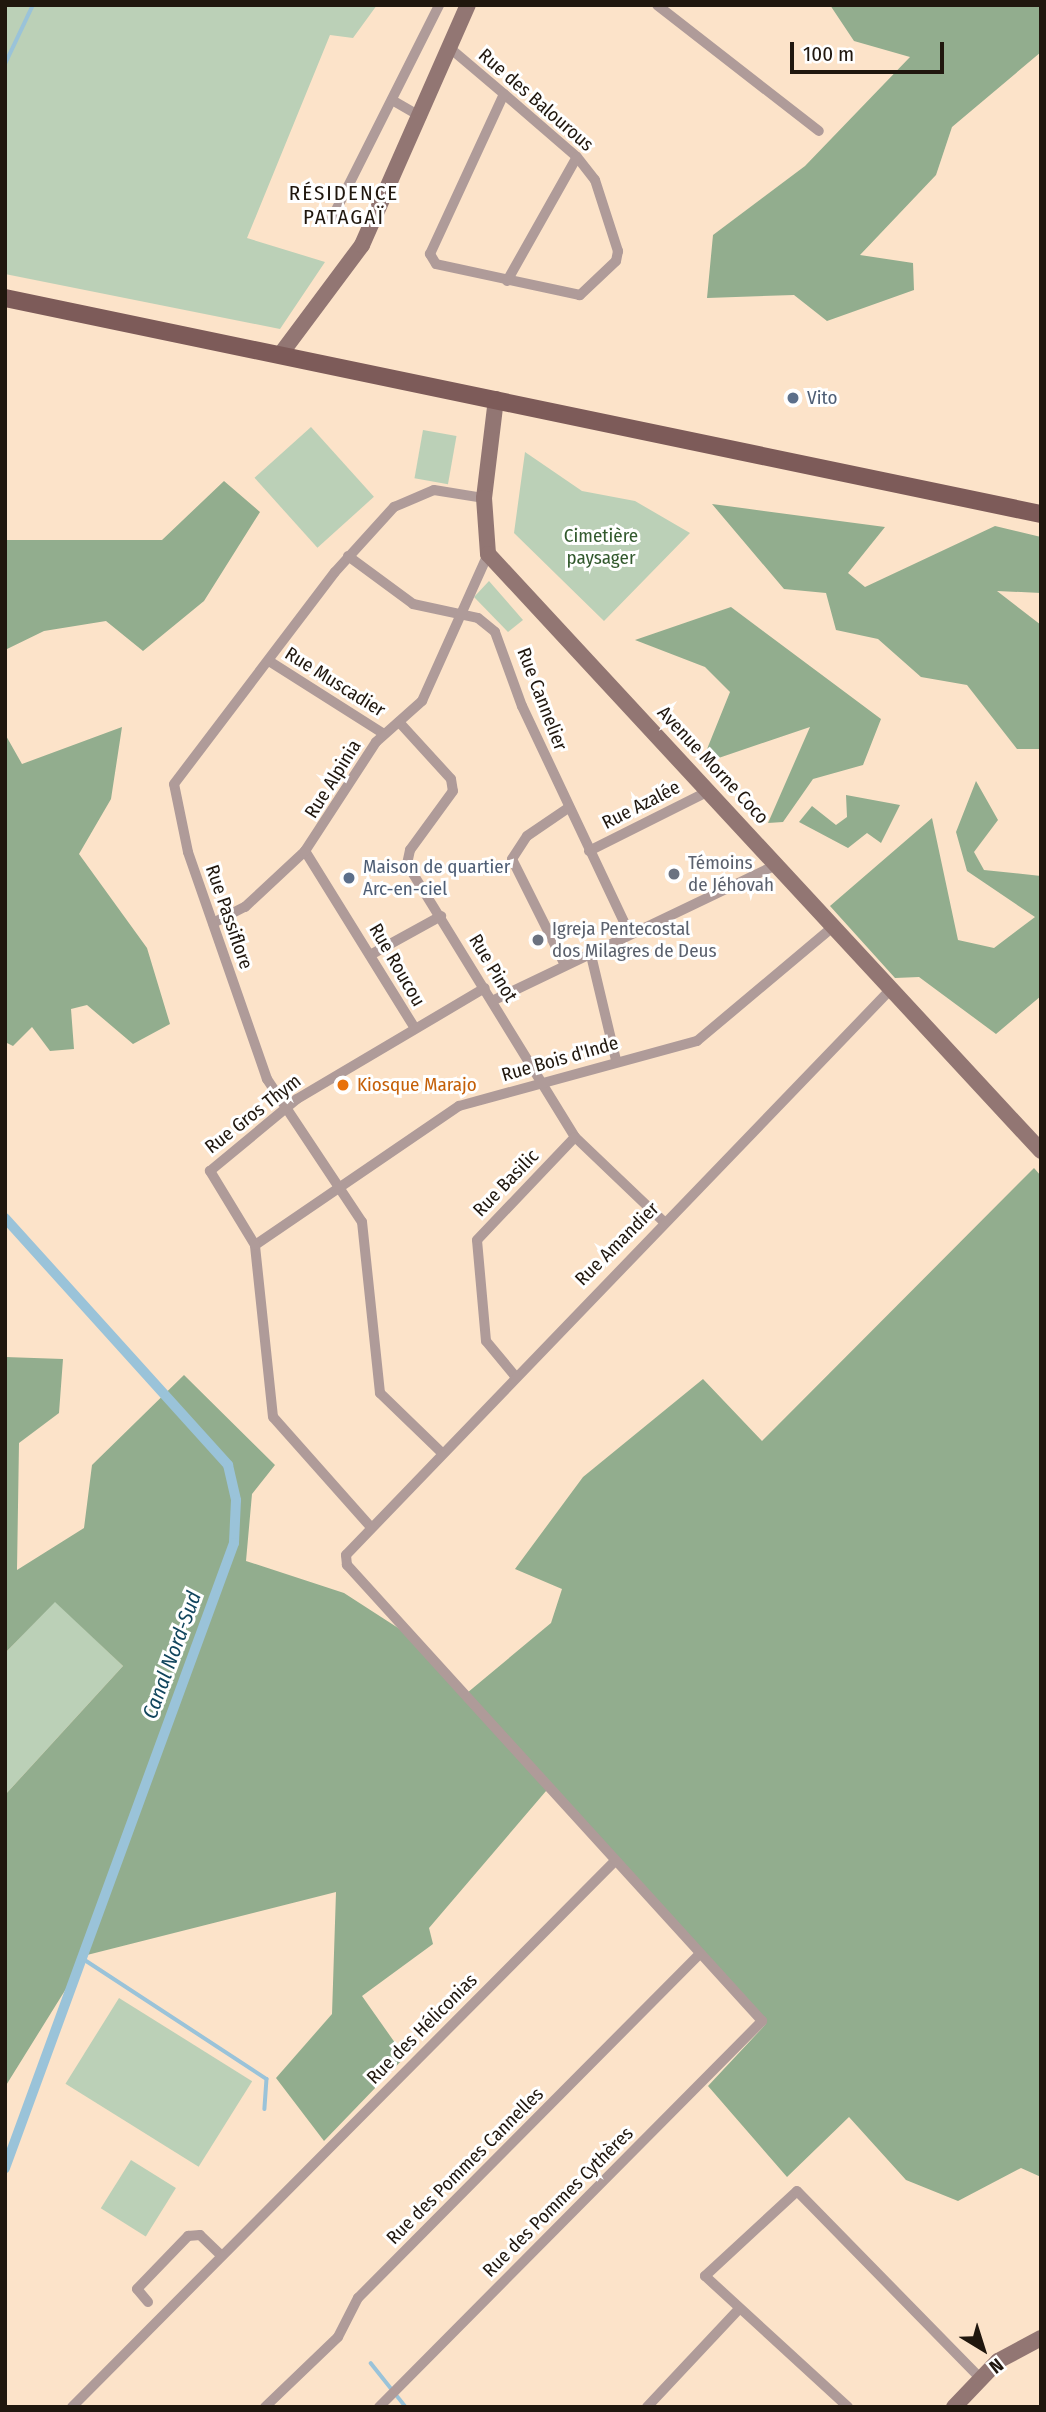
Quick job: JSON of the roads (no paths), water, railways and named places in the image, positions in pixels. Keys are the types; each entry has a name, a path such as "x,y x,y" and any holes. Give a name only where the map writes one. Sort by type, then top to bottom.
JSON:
{"main road":[{"path":"5,298 1041,514"}],"street":[{"path":"330,222 439,5"},
{"path":"280,355 362,246 451,49 468,5"},
{"path":"657,5 820,131"},
{"name":"Rue des Balourous","path":"451,49 504,94 578,157 596,180 616,261 580,295 436,264 430,254 504,94"},
{"path":"392,100 421,117"},
{"path":"508,281 578,157"},
{"path":"488,554 484,498 496,399"},
{"name":"Rue Passiflore","path":"440,1452 380,1393 362,1222 340,1185 267,1079 173,802 174,784 348,556 407,498 434,490 484,498"},
{"name":"Rue Alpinia","path":"213,923 246,908 305,851 384,733 399,722 437,679 461,613 488,554"},
{"name":"Avenue Morne Coco","path":"488,554 1041,1151"},
{"name":"Rue Cannelier","path":"348,556 414,604 461,613 495,632 568,808 629,932"},
{"name":"Rue Muscadier","path":"269,661 384,733"},
{"name":"Rue Pinot","path":"399,722 451,779 453,791 410,850 407,864 575,1137 664,1223"},
{"name":"Rue Azalée","path":"589,851 709,791"},
{"path":"564,963 512,859 527,836 568,808"},
{"name":"Rue Roucou","path":"305,851 372,954 414,1027"},
{"path":"492,1001 564,963 776,865"},
{"path":"372,954 441,916"},
{"name":"Rue Bois d'Inde","path":"255,1245 459,1106 616,1060 697,1041 719,1028 834,926"},
{"path":"590,951 616,1060"},
{"name":"Rue Gros Thym","path":"369,1525 273,1417 255,1245 210,1171 287,1106 414,1027 485,988"},
{"name":"Rue Amandier","path":"613,1863 347,1565 350,1545 891,989"},
{"name":"Rue Basilic","path":"514,1376 486,1341 477,1240 575,1137"},
{"path":"613,1863 698,1956"},
{"name":"Rue des Héliconias","path":"72,2407 252,2223 613,1863"},
{"name":"Rue des Pommes Cythères","path":"379,2407 762,2021 698,1956"},
{"name":"Rue des Pommes Cannelles","path":"265,2407 342,2329 358,2298 698,1956"},
{"path":"848,2407 738,2310 705,2276 797,2191 979,2376"},
{"path":"148,2302 137,2289 188,2236 200,2235 221,2255"},
{"path":"647,2407 738,2310"},
{"path":"954,2407 979,2376 1041,2337"}],"waterway":[{"path":"5,64 33,5"},
{"name":"Canal Nord-Sud","path":"5,1218 228,1465 236,1500 234,1543 5,2168"},
{"path":"85,1960 267,2079 265,2109"},
{"path":"371,2363 406,2407"}],"place":[{"name":"Vito","path":"793,398"},
{"name":"Témoins de Jéhovah","path":"674,874"},
{"name":"Maison de quartier Arc-en-ciel","path":"349,878"},
{"name":"Igreja Pentecostal dos Milagres de Deus","path":"538,940"},
{"name":"Kiosque Marajo","path":"343,1085"}],"district":[{"name":"RÉSIDENCE PATAGAÏ","path":"344,205"}],"park label":[{"name":"Cimetière paysager","path":"601,547"}]}
